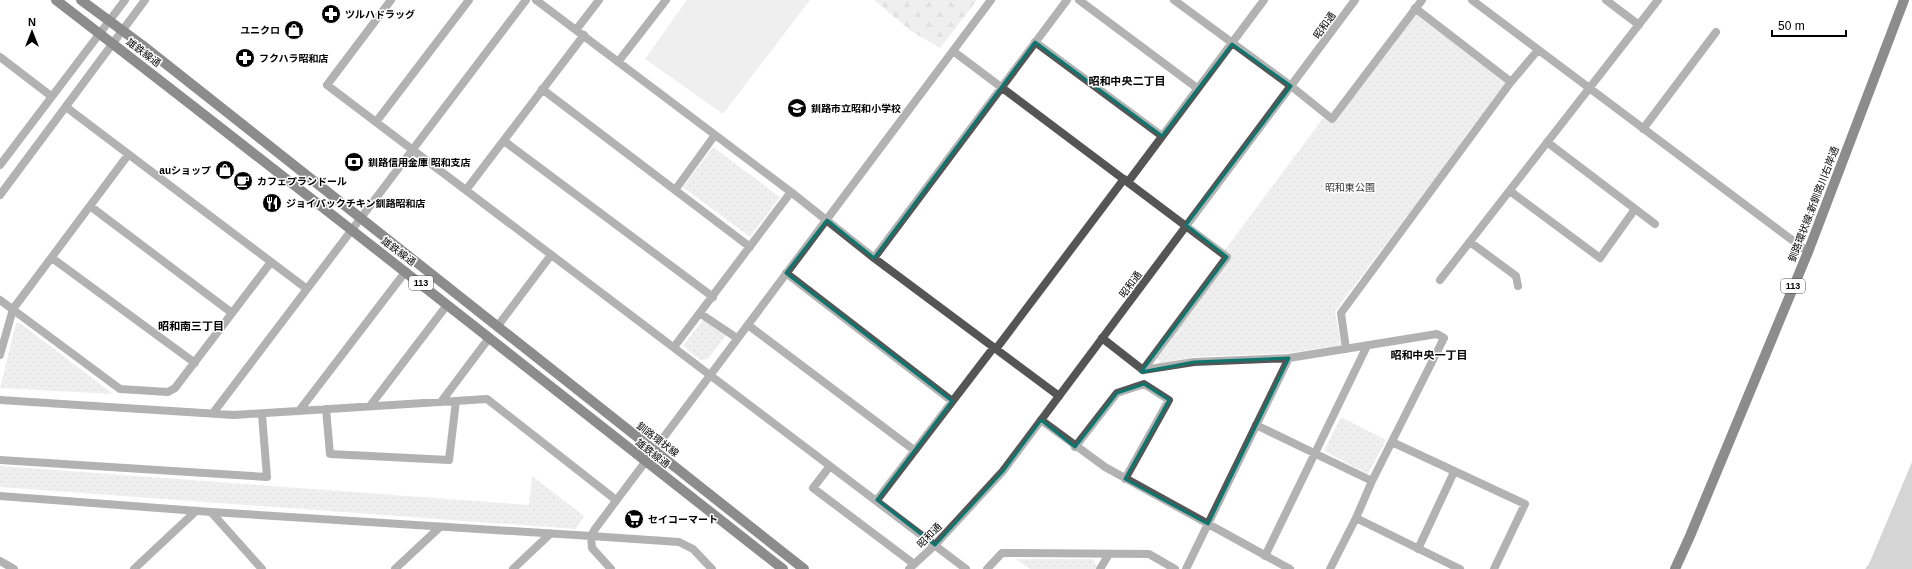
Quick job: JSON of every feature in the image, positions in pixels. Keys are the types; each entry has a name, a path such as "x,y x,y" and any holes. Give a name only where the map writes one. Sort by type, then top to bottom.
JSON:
{"main road":[{"name":"雄鉄線通","path":"56,0 352,231 406,271 645,462 783,569"},
{"name":"雄鉄線通","path":"81,0 122,30 497,327"},
{"name":"釧路環状線;新釧路川右岸通","path":"1675,569 1808,252 1904,0"},
{"name":"釧路環状線","path":"497,327 804,569"}],"street":[{"path":"0,165 125,0"},
{"path":"0,195 144,0"},
{"path":"391,0 327,85 877,500 966,569"},
{"path":"376,122 469,0"},
{"path":"213,413 526,0"},
{"path":"536,0 791,192 874,258 1058,396"},
{"path":"576,30 599,0"},
{"path":"618,62 666,0"},
{"path":"611,569 592,548 591,536 595,529 991,0"},
{"path":"874,258 1067,0"},
{"path":"1079,0 1197,88"},
{"path":"1174,0 1291,86 1332,119 1422,0"},
{"path":"877,500 952,401 1162,136 1264,0"},
{"name":"昭和通","path":"911,566 935,545 1003,471 1355,0"},
{"path":"1472,0 1808,252"},
{"path":"1606,0 1639,25"},
{"path":"1440,280 1658,0"},
{"path":"1416,8 1511,82"},
{"path":"1643,129 1716,32"},
{"path":"466,190 542,88 584,36"},
{"path":"1035,42 1162,136"},
{"path":"1346,349 1340,313 1511,82 1538,50"},
{"path":"953,51 1000,88 1227,257 1143,370"},
{"path":"0,57 51,96"},
{"path":"542,88 750,247"},
{"path":"66,107 307,289"},
{"path":"674,190 715,135"},
{"path":"504,141 713,297"},
{"path":"1547,142 1655,224"},
{"path":"0,355 12,309 52,258 128,155"},
{"path":"1510,191 1600,258 1635,209"},
{"path":"674,347 701,314 791,192"},
{"path":"90,206 232,313"},
{"path":"1470,242 1516,276 1518,286"},
{"path":"497,327 551,255"},
{"path":"52,258 194,364"},
{"path":"0,300 120,389 168,392 175,388 271,262"},
{"path":"299,411 406,271"},
{"path":"786,273 952,401"},
{"path":"370,406 447,304"},
{"path":"701,314 737,338"},
{"path":"748,325 914,450"},
{"path":"1102,338 1143,370 1194,362 1289,358 1437,334 1444,338 1372,481 1356,518 1330,569"},
{"path":"441,402 489,338"},
{"path":"1265,556 1366,346"},
{"path":"1186,569 1289,358"},
{"path":"1075,447 1117,393 1144,384 1168,400 1158,422 1125,479"},
{"path":"0,400 262,415 326,409 487,399 616,500"},
{"path":"326,409 330,454 449,460 456,401"},
{"path":"0,460 267,477 262,415"},
{"path":"1041,420 1075,447 1125,479 1290,569"},
{"path":"1256,425 1372,481"},
{"path":"1392,442 1525,504 1494,569"},
{"path":"830,466 814,488 911,566"},
{"path":"1418,549 1454,472"},
{"path":"0,496 196,511 679,542 694,549 712,569"},
{"path":"135,568 196,511"},
{"path":"211,512 262,569"},
{"path":"1356,518 1460,569"},
{"path":"395,569 440,527"},
{"path":"513,569 550,534"},
{"path":"987,569 1002,553 1149,554 1175,569"},
{"path":"1100,569 1109,554"},
{"path":"0,561 14,569"}],"highlighted area":[{"path":"1035,42 1162,136 1232,44 1291,86 1186,225 1227,257 1141,372 1194,362 1289,358 1208,524 1125,479 1169,400 1144,384 1117,393 1075,447 1041,420 1003,471 935,545 877,500 952,401 786,273 827,220 874,258"}],"green space":[{"path":"687,0 810,0 723,114 645,59"},
{"path":"874,0 977,0 940,48 911,31"},
{"name":"昭和東公園","path":"1416,13 1507,84 1335,311 1341,345 1289,353 1195,357 1161,363 1157,358 1231,258 1224,251 1324,117 1332,123"},
{"path":"713,147 780,197 750,237 683,187"},
{"path":"704,319 726,335 708,359 700,360 683,346"},
{"path":"16,323 20,323 113,394 0,388"},
{"path":"1341,417 1386,440 1368,474 1324,451"},
{"path":"0,466 529,505 532,476 584,516 576,529 0,487"},
{"path":"1016,559 1093,559 1097,567 1095,569 1030,569"}],"shaded area":[{"path":"1912,462 1912,569 1865,569 1869,564"}],"place":[{"name":"ツルハドラッグ","path":"331,14"},
{"name":"ユニクロ","path":"294,30"},
{"name":"フクハラ昭和店","path":"245,58"},
{"name":"釧路市立昭和小学校","path":"797,108"},
{"name":"釧路信用金庫 昭和支店","path":"354,162"},
{"name":"auショップ","path":"225,170"},
{"name":"カフェプランドール","path":"243,181"},
{"name":"ジョイパックチキン釧路昭和店","path":"272,203"},
{"name":"セイコーマート","path":"634,519"}],"district":[{"name":"昭和中央二丁目","path":"1127,81"},
{"name":"昭和南三丁目","path":"191,326"},
{"name":"昭和中央一丁目","path":"1429,355"}]}
